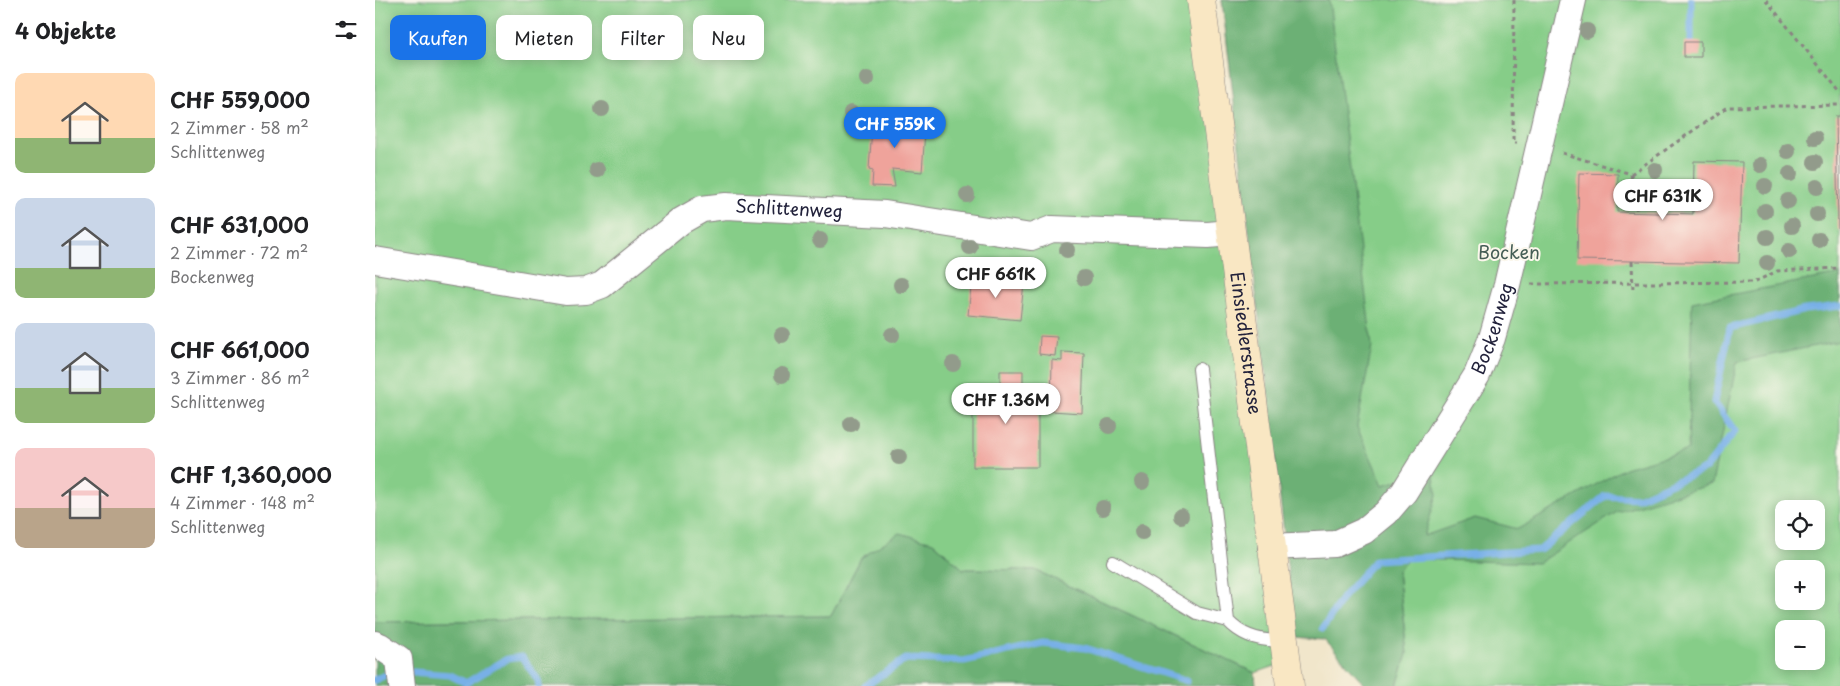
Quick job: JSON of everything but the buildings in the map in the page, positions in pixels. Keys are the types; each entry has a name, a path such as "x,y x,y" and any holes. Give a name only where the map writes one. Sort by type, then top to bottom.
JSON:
{"street":[{"name":"Einsiedlerstrasse","path":"1201,0 1290,686"},
{"name":"Bockenweg","path":"1271,547 1335,544 1364,531 1386,513 1404,492 1477,375 1492,338 1507,285 1573,0"},
{"name":"Schlittenweg","path":"375,260 566,292 586,291 602,285 681,220 703,209 726,206 885,214 1031,237 1052,230 1208,235 1231,233"},
{"path":"375,644 399,659 402,686"}],"lane":[{"path":"1199,370 1228,621"},
{"path":"1113,562 1197,613 1228,621 1238,632 1266,641 1284,640"}],"path":[{"path":"1514,0 1513,142 1540,146 1631,174"},
{"path":"1765,0 1840,92"},
{"path":"1631,174 1727,107 1840,105"},
{"path":"1631,174 1637,213"},
{"path":"1632,261 1633,292"},
{"path":"1507,285 1755,282 1777,271 1840,268"}],"green space":[{"path":"375,0 1197,0 1287,662 1255,673 1035,570 963,569 933,542 861,558 831,616 375,622"},
{"name":"Bocken","path":"1222,0 1840,0 1840,686 1397,686 1407,654 1398,571 1407,560 1294,580"},
{"path":"1222,0 1329,0 1372,346 1357,427 1383,485 1433,470 1437,495 1424,536 1475,518 1518,529 1625,468 1688,450 1692,302 1840,274 1840,341 1737,362 1712,484 1617,512 1538,563 1408,559 1398,571 1407,654 1397,686 1366,686 1325,639 1294,637 1284,533"},
{"path":"899,533 933,542 963,569 1035,570 1255,673 1256,686 375,686 375,622 831,616 861,558"}],"waterway":[{"path":"1691,0 1691,42"},
{"path":"1323,628 1343,597 1375,560 1540,550 1605,496 1638,498 1706,468 1735,431 1714,402 1730,328 1805,310 1840,306"},
{"path":"865,686 906,659 964,661 1043,643 1085,648 1187,681"},
{"path":"413,672 450,675 466,683 507,659 522,657 538,680 539,686"},
{"path":"375,680 391,672"}]}
